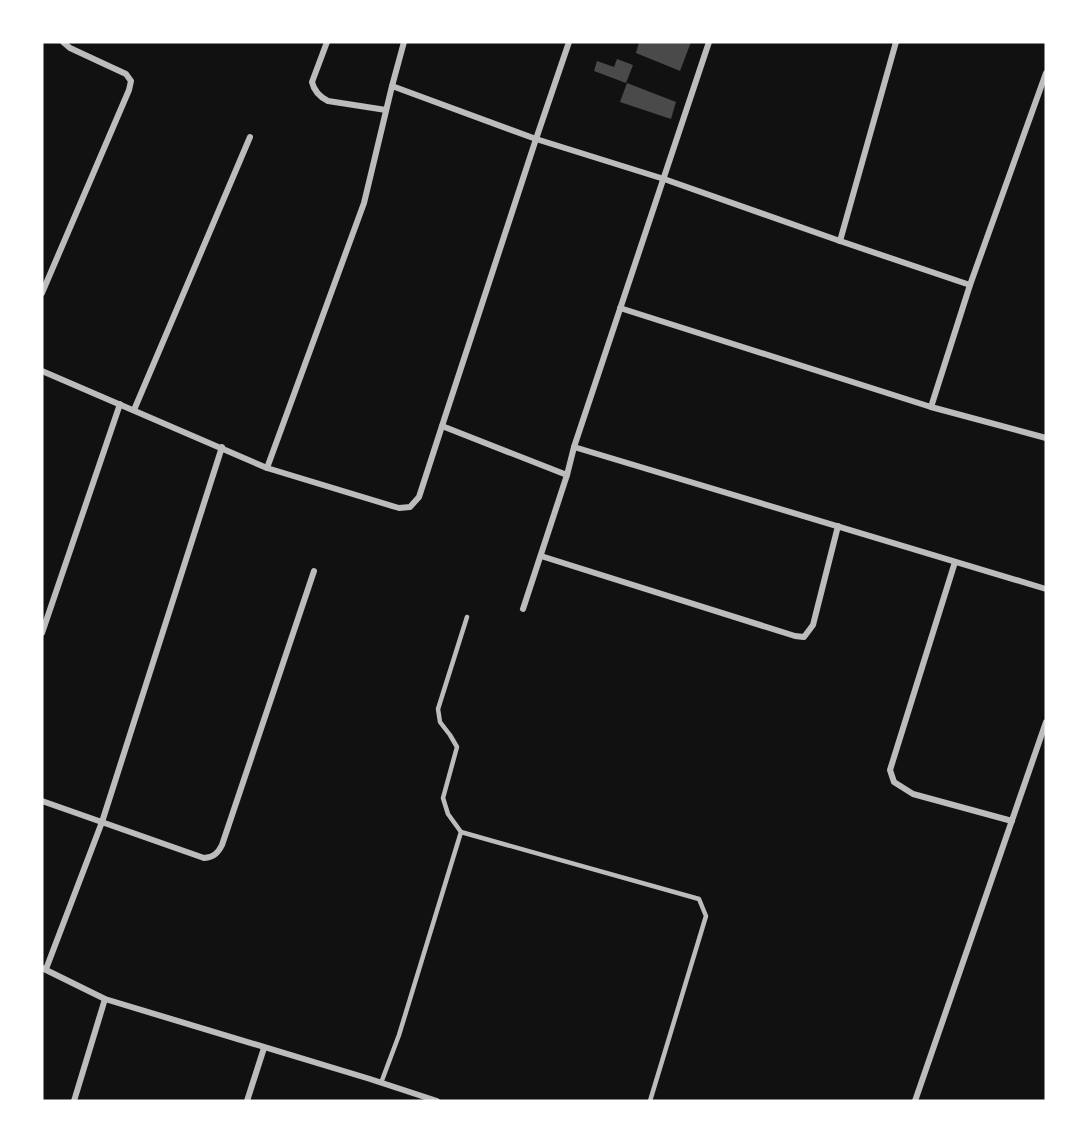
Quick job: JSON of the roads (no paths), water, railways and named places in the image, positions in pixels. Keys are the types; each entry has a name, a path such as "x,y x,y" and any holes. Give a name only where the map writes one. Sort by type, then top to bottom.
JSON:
{"street":[{"path":"42,293 131,81 126,74 70,48 63,42"},
{"path":"327,42 312,82 321,97 328,101 386,110"},
{"path":"267,468 364,203 404,42"},
{"path":"42,371 267,468 399,508 411,507 419,497 569,42"},
{"path":"523,609 574,447 709,42"},
{"path":"840,241 896,42"},
{"path":"932,407 970,285 1046,73"},
{"path":"392,86 536,139 664,179 970,285"},
{"path":"134,410 250,137"},
{"path":"620,308 932,407 1046,438"},
{"path":"42,633 120,404"},
{"path":"442,426 567,475"},
{"path":"222,447 102,822 44,968 105,999 437,1101"},
{"path":"574,447 1046,589"},
{"path":"541,556 804,637 813,625 838,526"},
{"path":"955,562 890,770 894,782 913,794 1012,821"},
{"path":"42,801 204,858 212,857 218,852 314,571"},
{"path":"915,1101 1046,722"},
{"path":"74,1101 105,999"},
{"path":"247,1101 264,1048"},
{"path":"412,1101 415,1094"}],"lane":[{"path":"467,617 438,709 440,723 457,747 443,798 448,814 461,832 699,899 706,916 650,1101"},
{"path":"381,1083 399,1035 461,832"}]}
